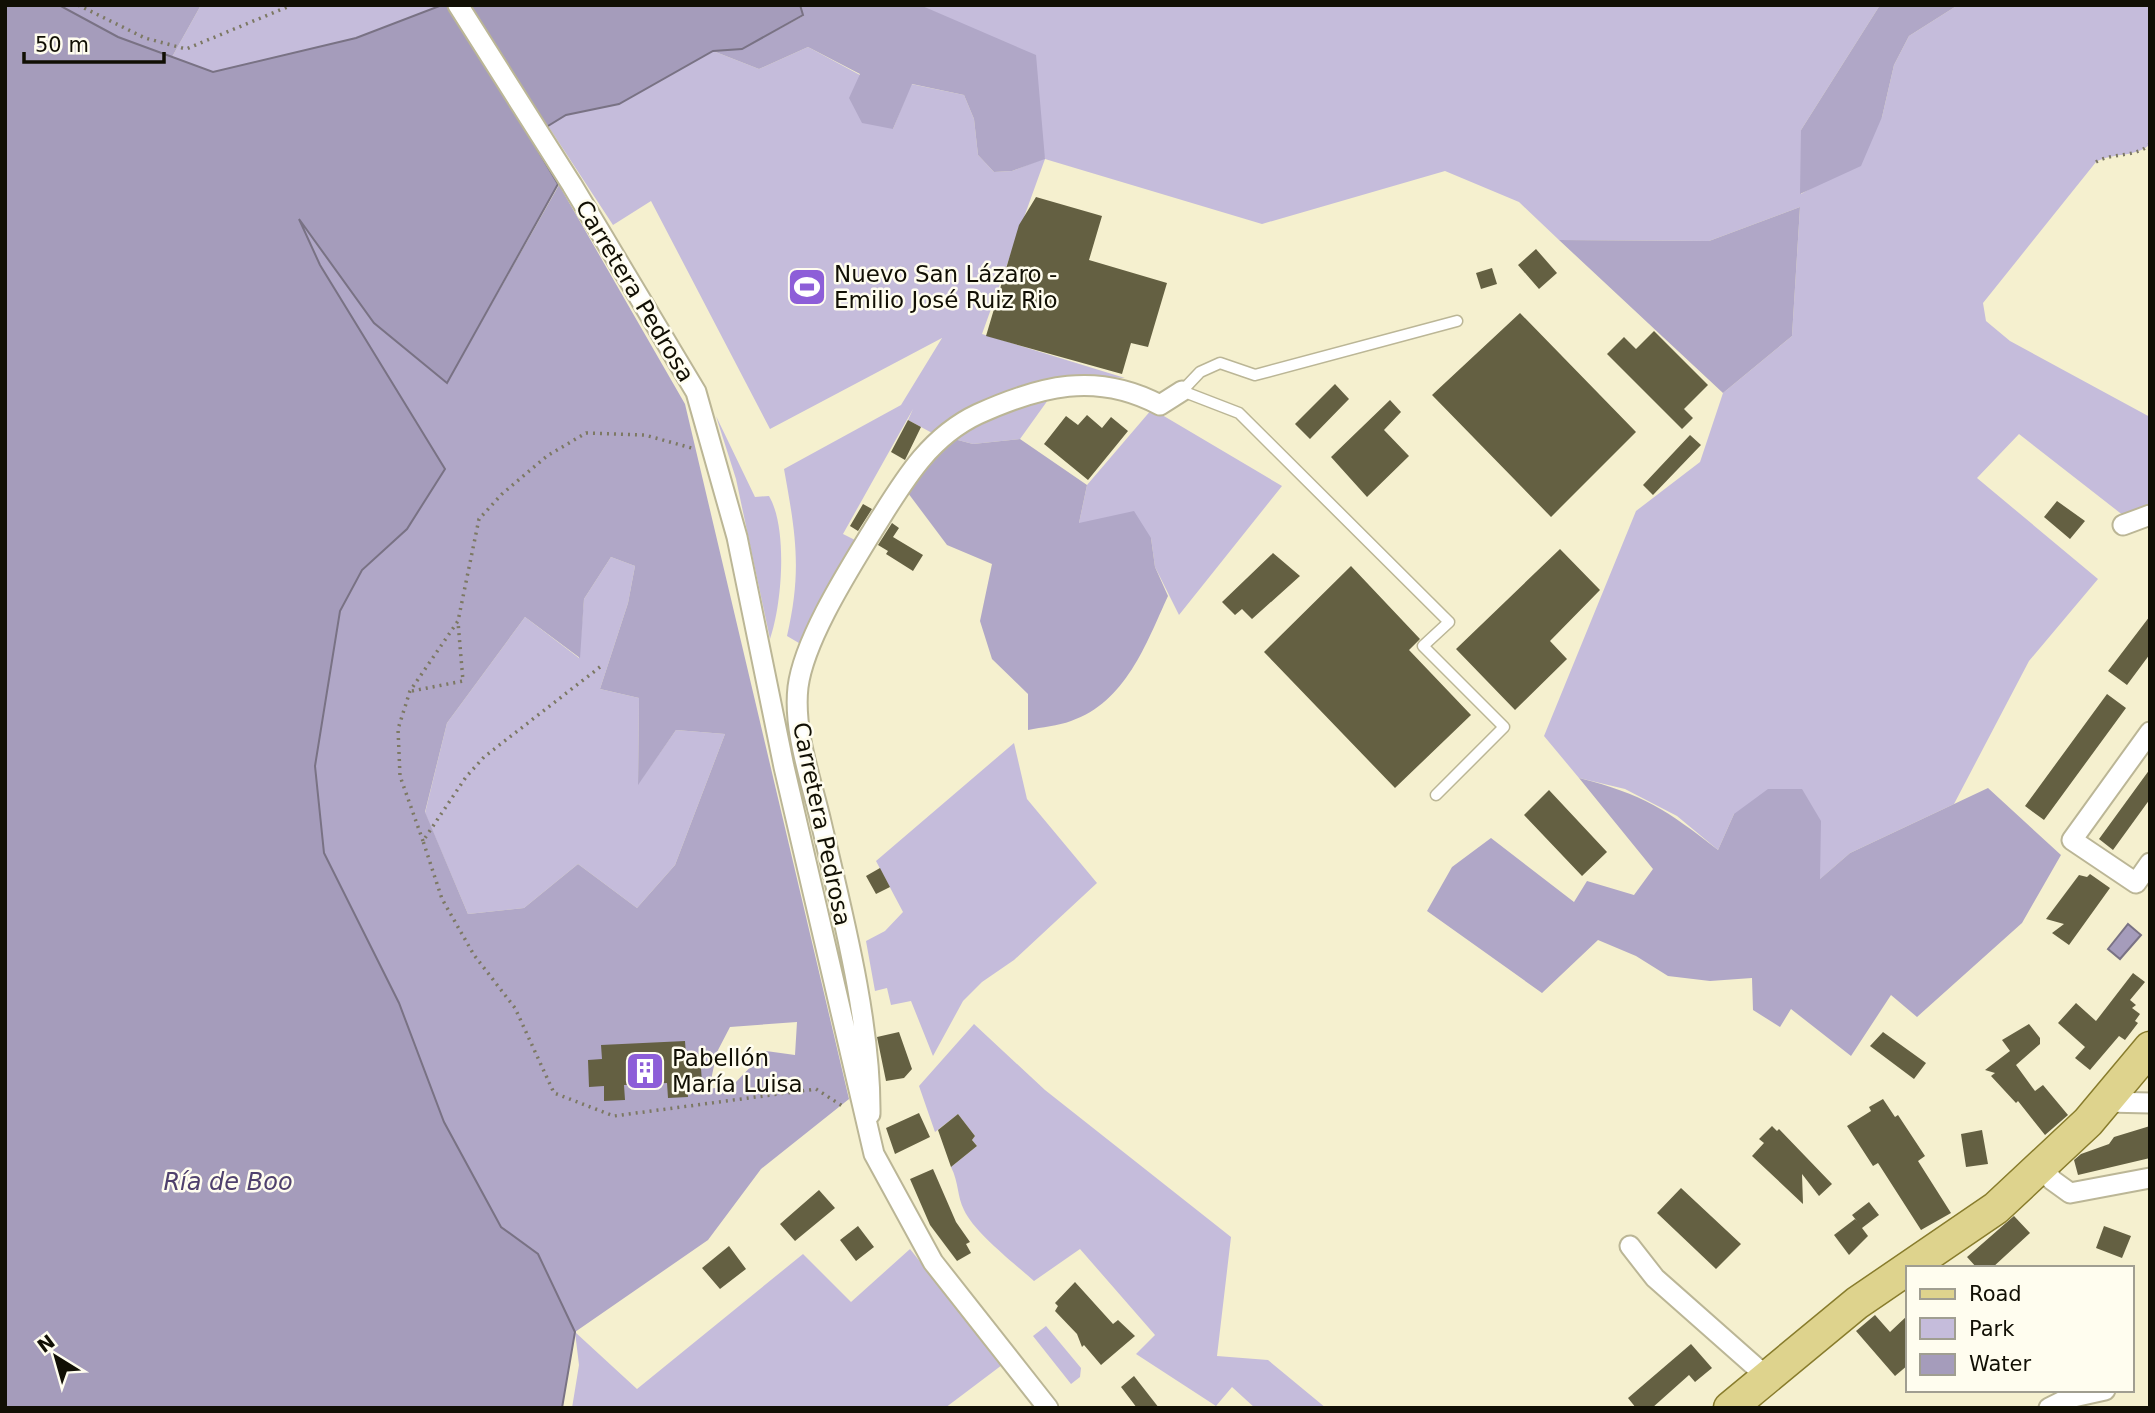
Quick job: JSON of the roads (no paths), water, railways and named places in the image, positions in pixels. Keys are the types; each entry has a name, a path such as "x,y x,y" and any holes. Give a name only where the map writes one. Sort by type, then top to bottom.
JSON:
{"main road":[{"path":"1911,1266 1996,1208 2043,1166 2106,1102 2150,1048"},
{"path":"1730,1408 1857,1303 1906,1270"}],"street":[{"name":"Carretera Pedrosa","path":"458,5 572,186 696,392 737,537 784,767 874,1154 933,1262 1045,1407"},
{"name":"Carretera Pedrosa","path":"868,1125 870,1077 850,960 799,724 798,688 805,654 865,543 910,471 935,441 960,422 1009,400 1067,384 1111,386 1160,405 1182,391"},
{"path":"2123,525 2150,515"},
{"path":"2150,732 2072,840 2136,883 2150,863"},
{"path":"2106,1102 2150,1102"},
{"path":"2043,1166 2052,1180 2070,1193 2150,1178"},
{"path":"1630,1246 1656,1278 1768,1377"},
{"path":"2049,1408 2069,1398 2096,1392"}],"lane":[{"path":"1436,796 1504,727 1423,646 1448,622 1239,413 1182,391 1200,372 1220,363 1255,374 1457,321"}],"water":[{"name":"Ría de Boo","path":"5,5 59,5 118,37 213,72 356,38 442,5 800,5 803,15 742,49 713,51 619,104 566,115 530,137 558,184 447,383 374,323 299,219 320,265 445,469 407,529 362,570 340,611 315,766 324,853 399,1003 444,1122 501,1227 538,1254 575,1332 562,1408 5,1408"},
{"path":"2128,924 2141,935 2120,959 2108,949"}],"place":[{"name":"Nuevo San Lázaro - Emilio José Ruiz Rio","path":"807,287"},
{"name":"Pabellón María Luisa","path":"645,1071"}]}
